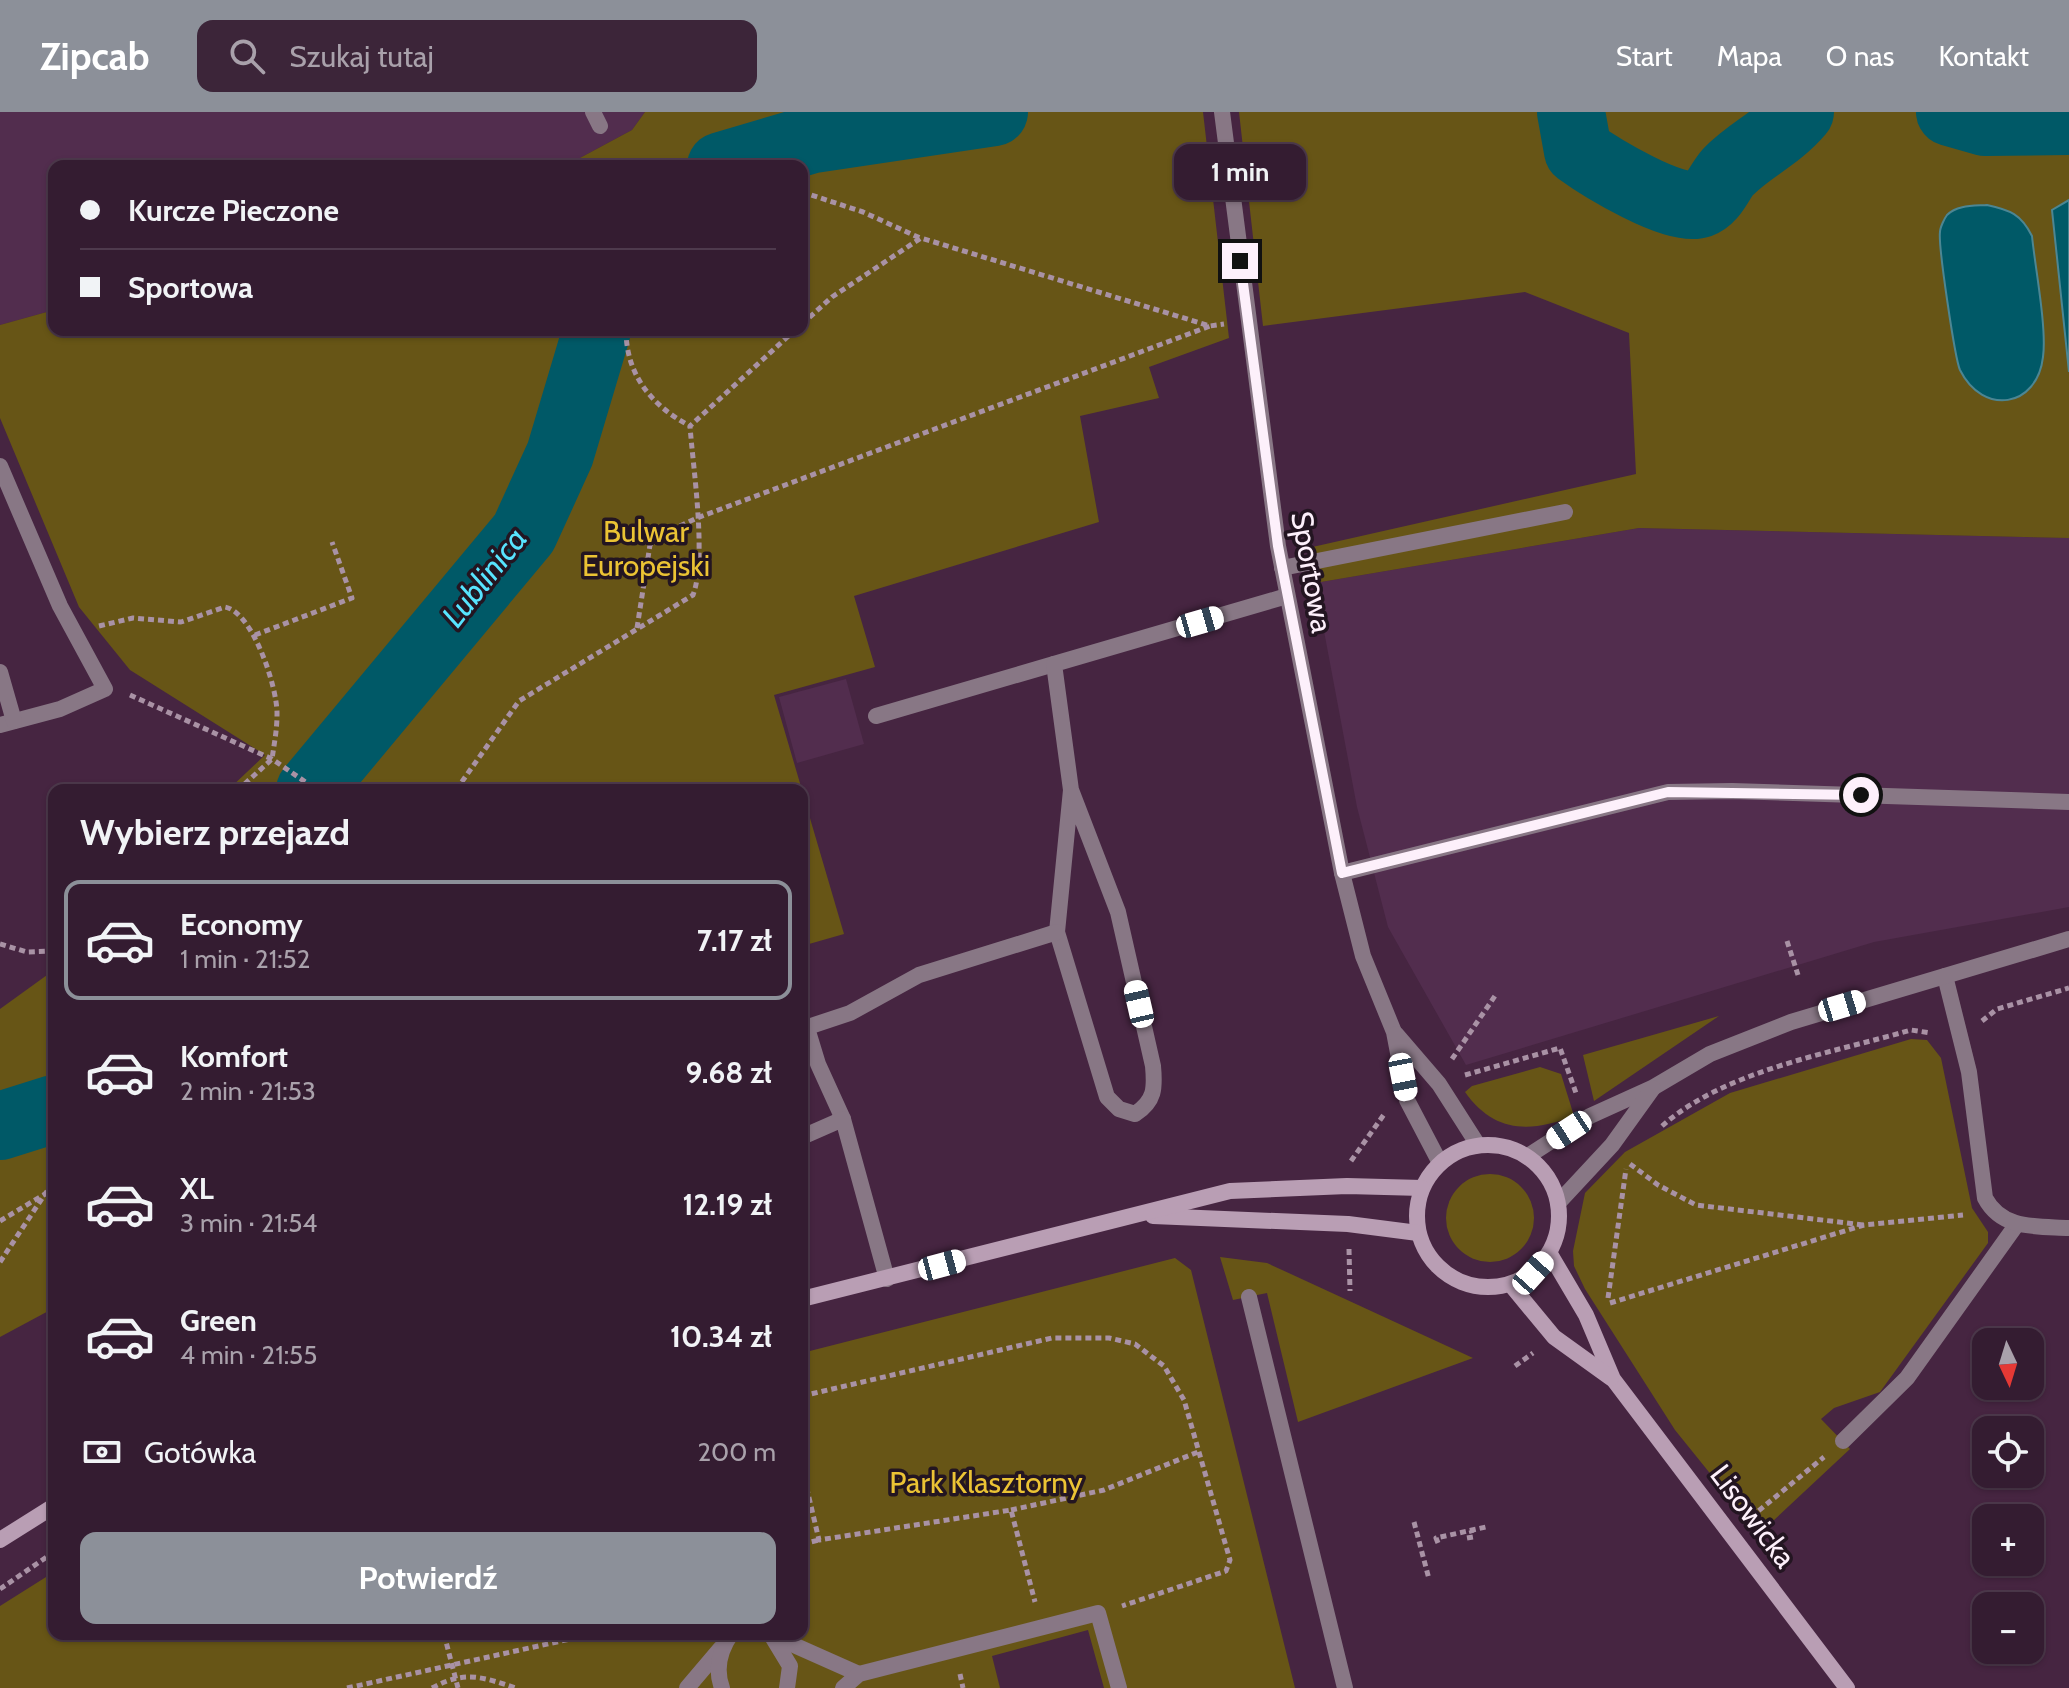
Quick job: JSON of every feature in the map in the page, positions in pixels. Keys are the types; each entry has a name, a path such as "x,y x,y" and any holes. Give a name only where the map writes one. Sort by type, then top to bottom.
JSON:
{"main road":[{"path":"1478,1145 1504,1146 1528,1156 1548,1176 1559,1202 1560,1229 1550,1254 1533,1273 1511,1285 1481,1288 1453,1279 1431,1260 1418,1233 1417,1210 1422,1188 1440,1163 1457,1151 1478,1145"},
{"path":"808,1298 1230,1191 1347,1186 1422,1188"},
{"path":"1136,1215 1348,1224 1418,1233"},
{"name":"Lisowicka","path":"1550,1254 1586,1315 1613,1379 1733,1533 1847,1688"},
{"name":"Lisowicka","path":"1511,1285 1554,1337 1613,1379"},
{"path":"0,1540 48,1510"}],"street":[{"name":"Sportowa","path":"1222,112 1282,568 1342,873 1363,956 1394,1032 1407,1100 1440,1163"},
{"path":"0,466 75,633 105,689 60,709 7,723 0,672"},
{"path":"1282,568 1565,512"},
{"path":"876,716 1287,596"},
{"path":"1054,664 1071,790 1057,932 1107,1097 1119,1109 1135,1114 1148,1106 1155,1090 1153,1066 1118,912 1071,790"},
{"path":"1342,873 1668,792 1732,791 2069,802"},
{"path":"808,1027 850,1013 919,975 1057,932"},
{"path":"1528,1156 1590,1116 1654,1087 1710,1054 1791,1022 2069,939"},
{"path":"1945,976 1969,1072 1982,1182 1992,1211 2017,1224 2069,1228"},
{"name":"Sportowa","path":"1394,1032 1439,1084 1478,1145"},
{"path":"808,1038 843,1119 887,1279"},
{"path":"1559,1202 1612,1145 1654,1087"},
{"path":"808,1134 843,1119"},
{"path":"1843,1441 1907,1378 2017,1224"},
{"path":"1249,1297 1345,1688"},
{"path":"843,1688 859,1674 1098,1613 1119,1688"},
{"path":"687,1688 727,1640"},
{"path":"722,1688 718,1669 727,1640"},
{"path":"774,1640 784,1651 790,1666 787,1688"},
{"path":"782,1640 859,1674"}],"path":[{"path":"808,194 863,212 921,238 1210,326"},
{"path":"808,319 832,297 921,238"},
{"path":"637,628 650,545 657,537 697,518 1210,326 1247,320"},
{"path":"627,336 631,362 641,386 657,405 690,426"},
{"path":"690,426 788,336"},
{"path":"460,784 519,701 693,595 697,576 697,518 690,426"},
{"path":"255,635 352,598 332,542"},
{"path":"75,633 133,618 181,622 225,607 240,613 255,635 277,703 272,759 245,784"},
{"path":"105,689 135,697 272,759 307,784"},
{"path":"1787,941 1798,975"},
{"path":"0,944 27,952 48,951"},
{"path":"1976,1026 1997,1009 2069,988"},
{"path":"1451,1060 1497,993"},
{"path":"1659,1128 1715,1091 1743,1079 1911,1030 1938,1036"},
{"path":"1634,1153 1627,1162 1658,1185 1696,1205 1864,1225"},
{"path":"0,1262 48,1190"},
{"path":"0,1221 45,1194"},
{"path":"1607,1303 1645,1295 1734,1263 1864,1225 1992,1211"},
{"path":"1348,1235 1350,1291"},
{"path":"808,1395 1052,1338 1109,1338 1135,1344 1164,1366 1184,1400 1230,1560 1226,1571 1173,1591 1098,1613"},
{"path":"1733,1533 1843,1441"},
{"path":"808,1543 1011,1510 1104,1490 1198,1452"},
{"path":"808,1493 819,1540"},
{"path":"1011,1510 1042,1628"},
{"path":"1414,1522 1429,1579"},
{"path":"1438,1543 1436,1538 1486,1527"},
{"path":"1467,1538 1473,1537 1471,1530"},
{"path":"0,1589 48,1556"},
{"path":"446,1640 458,1688"},
{"path":"347,1688 567,1640"},
{"path":"432,1688 455,1676 490,1679 516,1688"}],"shaded area":[{"path":"0,112 645,112 632,130 576,160 48,160 48,312 0,325"},
{"path":"1639,528 2069,538 2069,907 1874,942 1466,1065 1388,927 1357,807 1315,583"},
{"path":"846,679 864,744 797,763 779,697"}],"green space":[{"name":"Bulwar Europejski","path":"645,112 1203,112 1229,338 1149,367 1159,398 1080,416 1099,522 854,596 875,667 774,695 800,784 234,784 265,755 130,670 79,607 0,418 0,325 48,312 48,336 808,336 808,160 576,160 632,130"},
{"path":"1239,112 2069,112 2069,538 1639,528 1315,583 1308,548 1636,474 1629,333 1525,292 1263,326"},
{"path":"808,811 844,934 808,944"},
{"path":"48,974 48,1311 0,1337 0,1009"},
{"path":"1719,1016 1594,1101 1583,1055"},
{"path":"1911,1039 1927,1040 1941,1058 1972,1208 1988,1232 1988,1243 1880,1392 1834,1408 1821,1419 1850,1449 1759,1534 1675,1430 1585,1289 1574,1266 1573,1251 1585,1193 1625,1152 1730,1093"},
{"path":"1540,1067 1561,1074 1574,1116 1542,1125 1514,1126 1488,1115 1465,1092 1472,1086"},
{"path":"1490,1174 1515,1181 1527,1193 1534,1218 1527,1243 1515,1255 1490,1262 1465,1255 1453,1243 1446,1218 1453,1193 1465,1181"},
{"path":"1220,1257 1267,1263 1473,1358 1298,1422 1267,1293 1233,1300"},
{"name":"Park Klasztorny","path":"1175,1258 1191,1270 1295,1688 1104,1688 1088,1630 992,1656 1000,1688 0,1688 0,1606 48,1576 48,1640 808,1640 808,1351"}],"water":[{"path":"2069,200 2069,372 2052,210"},
{"path":"1987,205 2014,214 2032,236 2042,314 2044,345 2039,374 2031,387 2020,396 2008,400 1995,400 1982,395 1970,385 1960,370 1940,241 1940,230 1947,215 1960,208"}],"waterway":[{"name":"Lublinica","path":"741,160 813,139 994,112"},
{"name":"Lublinica","path":"1571,112 1578,151 1638,187 1688,205 1700,204 1709,198 1736,164 1782,130 1800,112"},
{"name":"Lublinica","path":"1950,112 1985,122 2069,121"},
{"name":"Lublinica","path":"315,784 524,533 560,454 595,336"},
{"name":"Lublinica","path":"0,1126 48,1111"}],"route":[{"path":"1240,261 1278,546 1342,873 1668,792 1861,795"}]}
